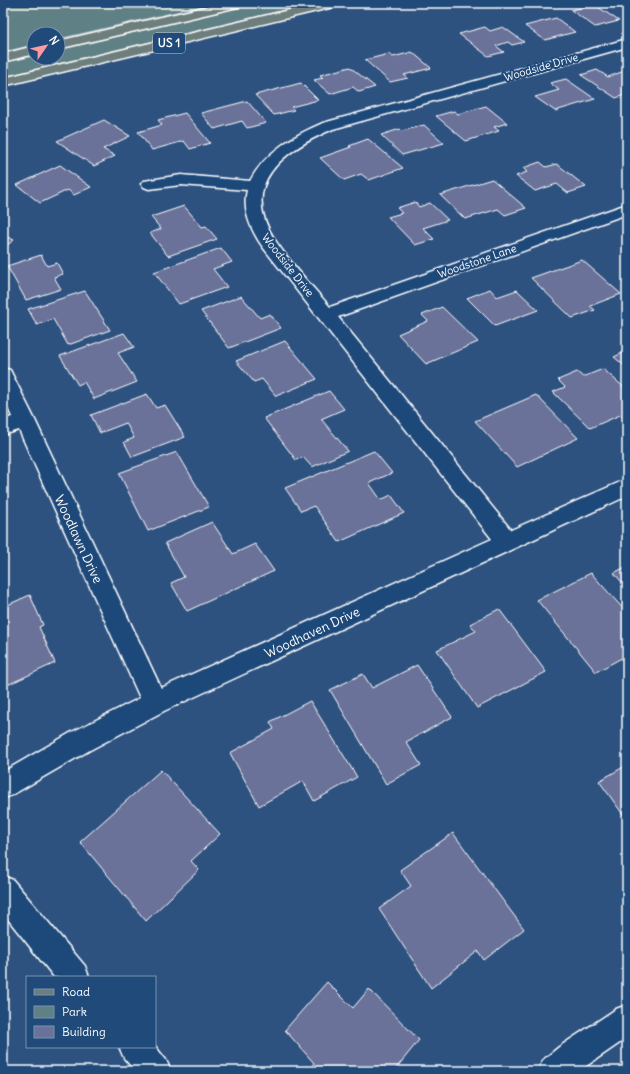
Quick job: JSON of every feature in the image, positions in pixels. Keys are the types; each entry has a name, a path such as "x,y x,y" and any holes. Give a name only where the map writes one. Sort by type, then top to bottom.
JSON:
{"main road":[{"name":"US 1","path":"66,43 238,3"},
{"name":"US 1","path":"3,82 334,3"},
{"path":"3,58 26,52"}],"street":[{"name":"Woodside Drive","path":"508,542 277,253 262,230 254,212 254,195 256,186 266,167 281,151 305,136 328,126 627,43"},
{"path":"149,184 181,180 256,186"},
{"name":"Woodstone Lane","path":"327,314 627,209"},
{"name":"Woodlawn Drive","path":"3,375 155,704"},
{"path":"3,428 25,420"},
{"name":"Woodhaven Drive","path":"3,786 82,741 155,704 627,487"},
{"path":"3,890 73,976"},
{"path":"554,1071 577,1053 627,1020"},
{"path":"136,1048 155,1071"}],"green space":[{"path":"3,3 215,3 66,37 66,26 26,26 26,47 3,52"},
{"path":"258,3 313,3 66,62 66,48"},
{"path":"26,58 26,66 49,66 3,77 3,63"}],"building":[{"path":"595,5 619,21 595,27 571,10"},
{"path":"556,18 575,32 545,40 525,26"},
{"path":"485,27 490,31 503,27 524,42 512,45 508,42 496,46 504,52 488,56 459,34"},
{"path":"412,52 431,68 404,75 408,78 390,82 365,60 389,54 393,57"},
{"path":"350,67 375,87 359,92 353,87 330,94 314,80 323,78 320,75"},
{"path":"597,70 608,77 627,70 627,94 616,98 581,75"},
{"path":"566,79 595,99 555,111 535,97 559,90 550,83"},
{"path":"301,83 318,100 291,107 294,110 274,115 255,95"},
{"path":"247,101 266,123 247,128 242,121 214,129 201,113"},
{"path":"486,106 507,123 494,127 499,131 466,141 436,116 454,111 458,114"},
{"path":"185,113 210,143 190,149 184,141 152,150 138,132 162,125 158,120"},
{"path":"104,120 130,136 103,149 115,156 94,166 57,141"},
{"path":"424,125 444,143 402,155 381,135 400,129 402,131"},
{"path":"368,139 403,168 369,180 361,174 344,180 320,158 351,147 349,146"},
{"path":"540,162 546,167 557,164 586,187 568,193 557,184 535,191 516,176 527,172 523,168"},
{"path":"60,165 91,187 74,195 68,190 40,203 17,185"},
{"path":"492,179 526,208 505,215 498,209 465,219 440,195"},
{"path":"415,202 419,207 430,203 448,220 423,228 434,239 415,245 388,217 402,213 397,208"},
{"path":"184,206 202,227 206,226 217,239 168,256 150,233 161,229 151,217"},
{"path":"3,235 14,240 3,248"},
{"path":"221,248 232,262 213,269 227,287 179,304 154,272"},
{"path":"41,255 47,266 57,263 63,274 54,277 61,289 26,300 7,266"},
{"path":"582,260 621,294 590,306 595,310 572,318 531,278"},
{"path":"490,289 497,297 517,290 538,310 495,326 467,298"},
{"path":"85,291 110,330 68,345 53,319 37,325 28,309"},
{"path":"241,296 260,318 270,314 281,328 229,348 201,311"},
{"path":"442,307 478,342 426,364 398,334 428,321 422,315"},
{"path":"124,333 134,347 118,353 137,382 94,399 84,382 78,385 60,356"},
{"path":"285,341 317,379 276,396 262,379 254,382 236,361"},
{"path":"627,351 627,368 614,357"},
{"path":"603,369 627,390 627,421 620,415 590,428 553,392 565,387 558,380 577,372 583,377"},
{"path":"329,391 344,409 321,419 348,451 312,467 303,457 296,460 264,418"},
{"path":"147,394 156,408 165,405 185,437 132,457 124,442 134,438 126,423 100,433 91,415"},
{"path":"536,395 578,438 517,467 475,421"},
{"path":"374,451 392,473 369,483 381,500 391,495 404,513 339,542 314,506 301,511 285,488"},
{"path":"177,452 209,507 148,531 119,473"},
{"path":"212,522 233,554 255,544 274,571 187,611 171,583 184,577 165,543"},
{"path":"627,566 627,588 614,573"},
{"path":"591,573 627,613 627,655 596,672 537,600"},
{"path":"30,595 43,625 39,627 55,663 3,687 3,607"},
{"path":"499,609 546,672 477,708 437,650 476,631 470,624"},
{"path":"417,665 452,717 406,742 421,765 386,784 330,690 363,674 372,688"},
{"path":"310,701 357,777 314,801 303,781 259,806 230,753 274,729 270,722"},
{"path":"627,765 627,820 599,781"},
{"path":"161,770 220,834 191,861 199,870 146,921 80,842"},
{"path":"453,833 524,929 484,960 478,951 431,988 379,909 411,886 400,870"},
{"path":"327,982 353,1008 369,989 419,1040 394,1071 308,1071 314,1063 285,1030"}]}
